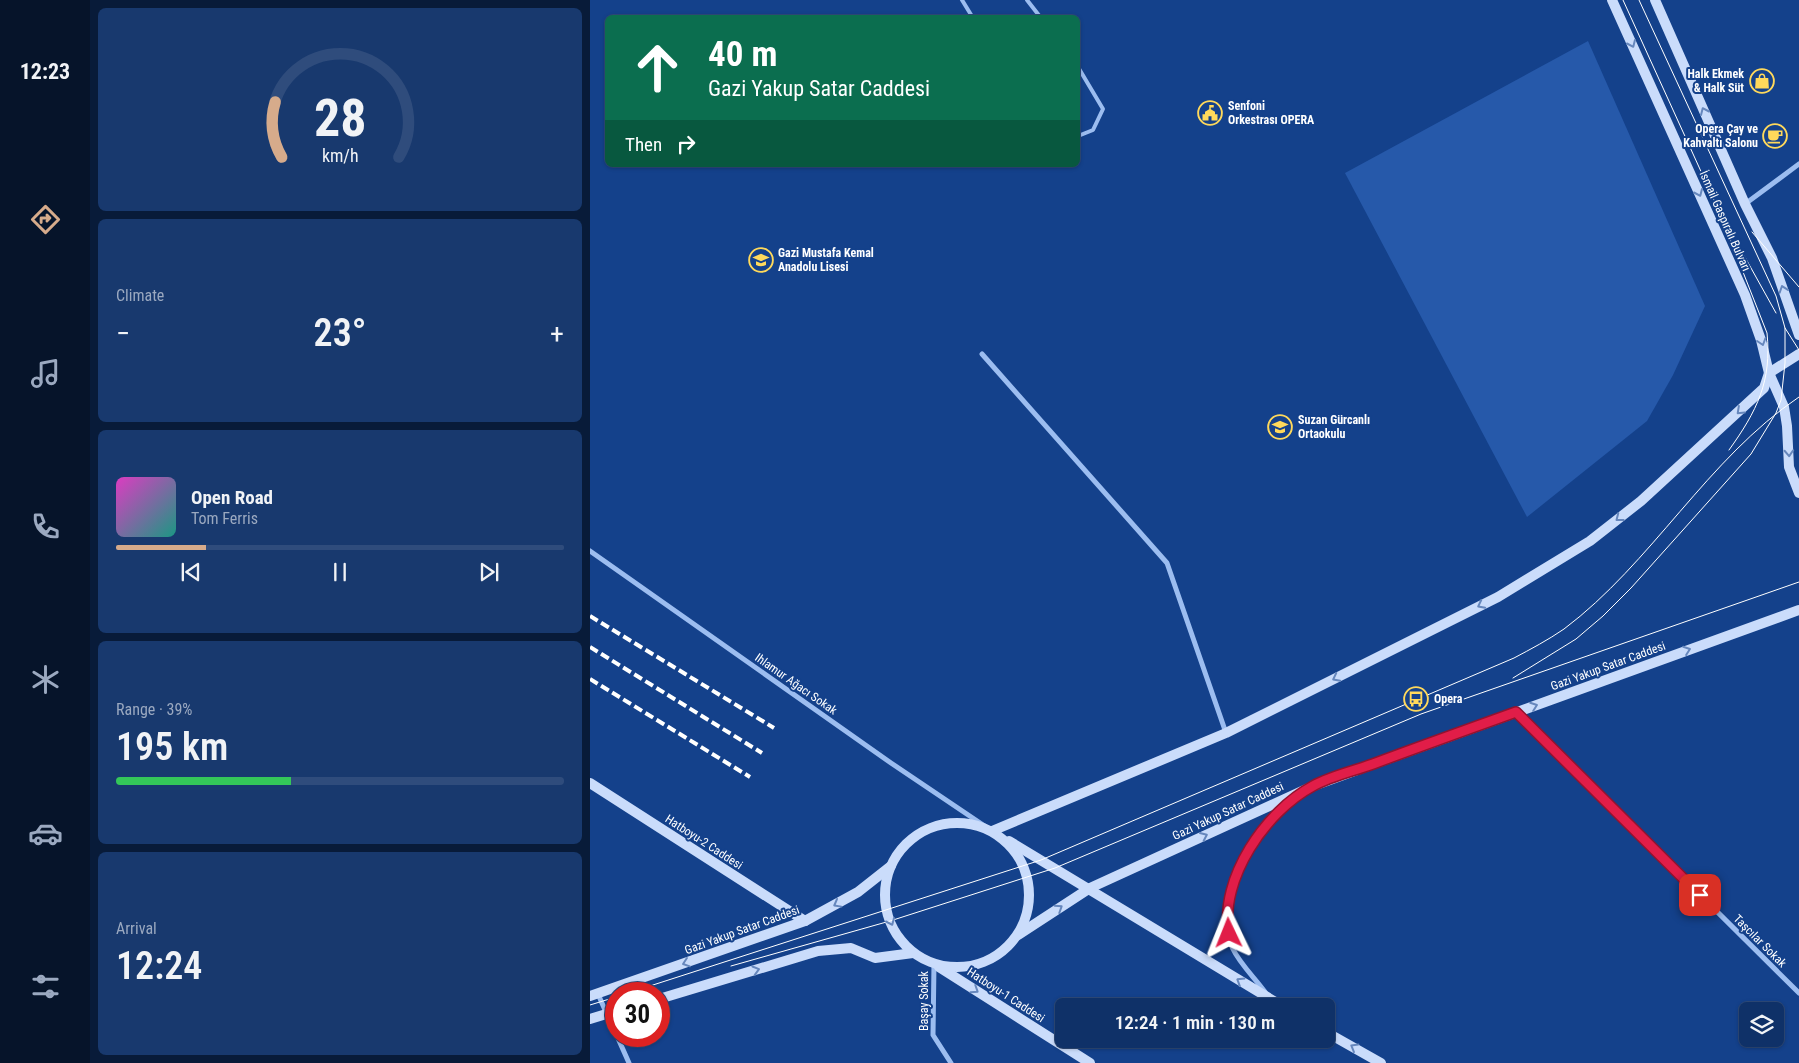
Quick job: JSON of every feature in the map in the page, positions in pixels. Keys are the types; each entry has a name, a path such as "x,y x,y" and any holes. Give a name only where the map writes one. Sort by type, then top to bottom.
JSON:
{"main road":[{"name":"İsmail Gaspıralı Bulvarı","path":"1612,0 1745,295 1761,340 1769,373 1784,407 1789,467 1799,493"},
{"path":"1655,0 1745,204 1772,258 1799,335"},
{"path":"992,831 1226,733 1498,597 1590,541 1640,501 1764,388 1769,373 1799,354"},
{"name":"Gazi Yakup Satar Caddesi","path":"1018,935 1090,888 1313,786 1799,610"},
{"name":"Hatboyu-2 Caddesi","path":"590,783 805,921"},
{"path":"992,831 1011,846 1024,866 1030,889 1028,913 1018,935 1002,952 981,964 958,968 934,964 913,953 896,935 887,913 885,889 891,866 904,846 922,831 945,823 969,823 992,831 1090,888 1268,998"},
{"name":"Gazi Yakup Satar Caddesi","path":"594,995 805,921 858,892 891,866"},
{"path":"670,996 818,952 851,948 875,958 913,953"},
{"name":"Hatboyu-1 Caddesi","path":"934,964 1090,1063"},
{"path":"590,1019 605,1015"},
{"path":"1335,1037 1381,1063"}],"street":[{"path":"1745,204 1799,164"},
{"path":"982,354 1167,563 1226,733"},
{"name":"Ihlamur Ağacı Sokak","path":"590,552 882,757 992,831"},
{"name":"Taşcılar Sokak","path":"1516,712 1799,993"},
{"path":"1270,998 1232,948 1226,917 1234,881 1252,843 1277,812 1313,786"},
{"name":"Başay Sokak","path":"934,964 933,1035 951,1063"},
{"path":"594,995 605,1006"},
{"path":"622,1047 629,1063"}],"lane":[{"path":"962,0 971,15"},
{"path":"1027,0 1039,15"},
{"path":"1080,70 1103,109 1093,130 1080,135"}],"shaded area":[{"path":"1588,41 1705,306 1673,375 1647,421 1527,517 1345,173"}],"tram line":[{"path":"1623,0 1719,211 1767,333 1768,350 1765,381 1755,408 1729,450"},
{"path":"1513,678 1576,639 1631,588 1751,454 1776,413 1781,400 1785,363 1785,328 1776,296 1639,0"},
{"path":"1752,232 1799,287"},
{"path":"1741,250 1776,313"},
{"path":"1785,328 1799,350"},
{"path":"662,982 1041,860 1514,658 1564,629 1596,603 1625,574 1707,480 1736,450 1766,422 1799,397"},
{"path":"731,966 890,921 1055,868 1421,714 1799,582"},
{"path":"590,1005 605,1000"}],"railway":[{"path":"590,616 774,728"},
{"path":"590,647 762,753"},
{"path":"590,679 750,777"}],"place":[{"name":"Halk Ekmek & Halk Süt","path":"1762,81"},
{"name":"Senfoni Orkestrası OPERA","path":"1210,113"},
{"name":"Opera Çay ve Kahvaltı Salonu","path":"1775,136"},
{"name":"Gazi Mustafa Kemal Anadolu Lisesi","path":"761,260"},
{"name":"Suzan Gürcanlı Ortaokulu","path":"1280,427"},
{"name":"Opera","path":"1416,699"}],"route":[{"path":"1229,933 1226,917 1234,881 1252,843 1277,812 1313,786 1516,712 1700,895"}]}
